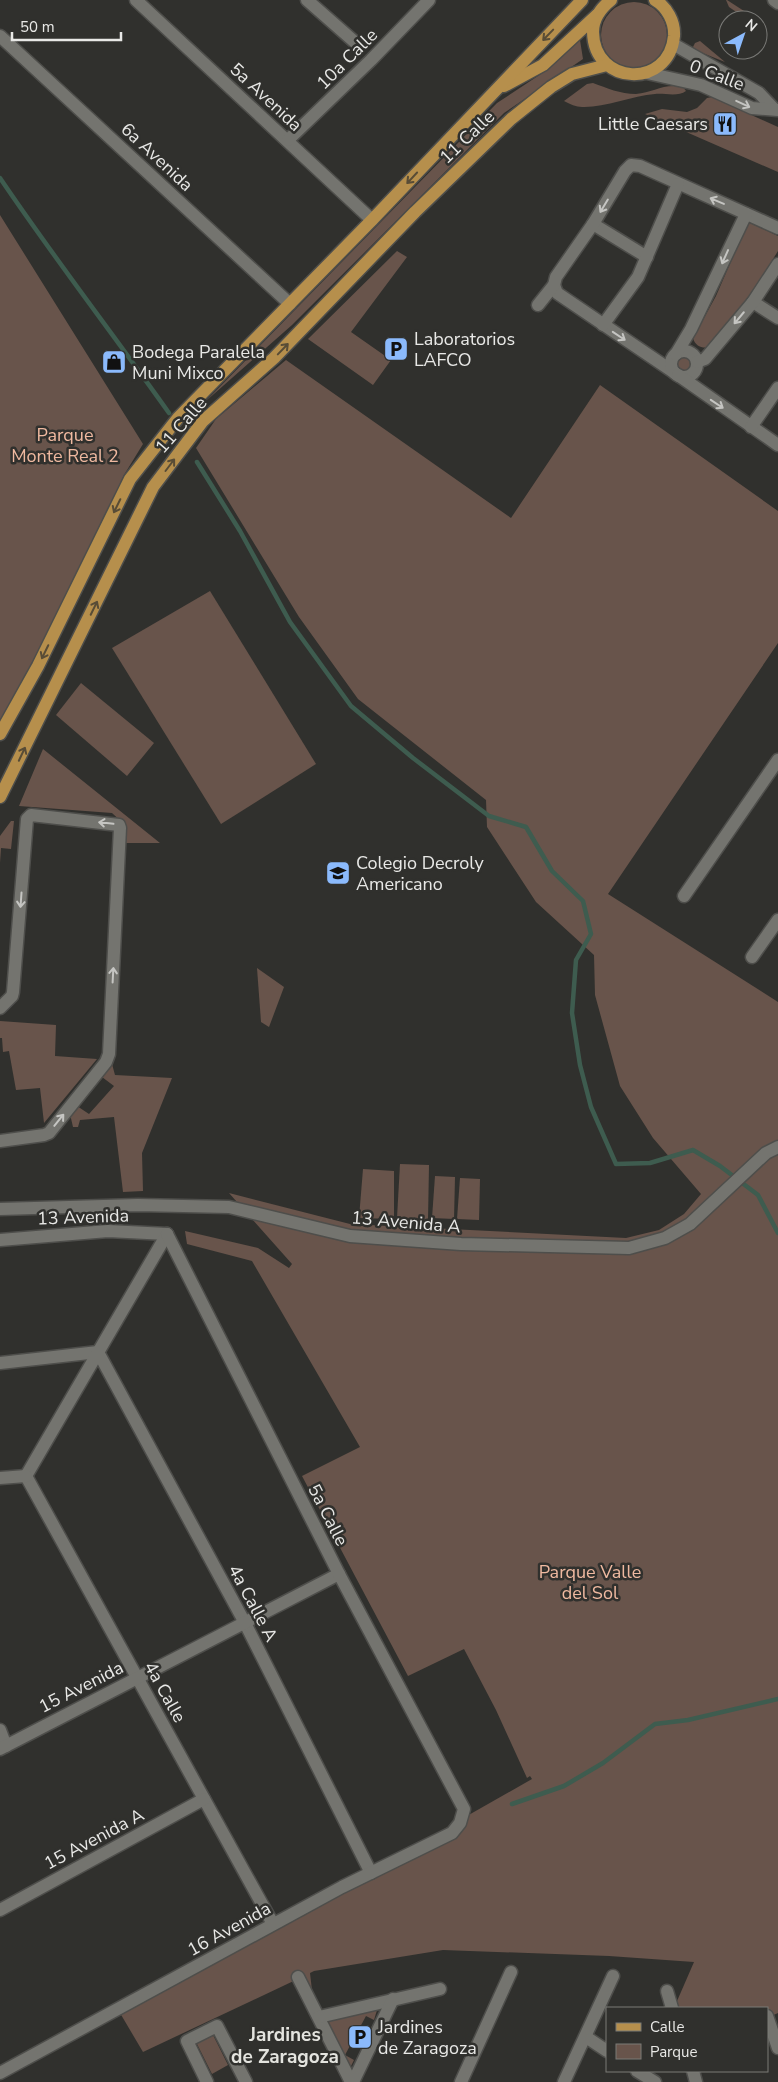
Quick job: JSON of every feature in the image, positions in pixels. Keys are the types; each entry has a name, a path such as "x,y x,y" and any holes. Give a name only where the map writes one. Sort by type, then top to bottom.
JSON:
{"main road":[{"name":"11 Calle","path":"0,734 38,666 130,479 178,418 372,220 492,92 582,0"},
{"path":"492,92 543,65 611,0"},
{"path":"597,15 593,28 593,42 598,54 607,65 626,74 647,72 664,61 673,44 672,20 666,5 655,0"},
{"name":"11 Calle","path":"0,797 153,487 203,421 274,358 414,212 511,119 551,87 572,74 607,65"}],"street":[{"name":"5a Avenida","path":"136,0 372,220"},
{"path":"307,0 357,44"},
{"name":"10a Calle","path":"288,140 371,60 428,0"},
{"path":"774,0 778,2"},
{"name":"6a Avenida","path":"0,36 290,304"},
{"name":"0 Calle","path":"673,44 759,93 776,110"},
{"name":"0 Calle","path":"647,72 701,85 752,108 776,110"},
{"path":"538,305 554,285 556,277 593,224 625,170 630,165 640,166 778,228"},
{"path":"603,325 638,277 678,184"},
{"path":"746,214 691,328 674,356 671,365 676,374 687,377 705,359 753,302 778,264"},
{"path":"593,224 647,257"},
{"path":"554,285 557,293 778,445"},
{"path":"753,302 778,318"},
{"path":"649,356 666,358 683,351 690,352 696,367 701,393"},
{"path":"751,427 778,388"},
{"path":"684,896 778,761"},
{"path":"0,1008 12,996 13,992 27,819 31,815 118,826 120,828 109,1054 106,1062 49,1133 0,1141"},
{"path":"752,957 778,920"},
{"name":"13 Avenida A","path":"0,1209 138,1206 229,1207 350,1236 461,1244 630,1248 665,1238 690,1224 766,1153 778,1147"},
{"name":"13 Avenida","path":"0,1240 108,1232 167,1234"},
{"path":"0,1478 26,1476 167,1234"},
{"name":"5a Calle","path":"167,1234 339,1574 464,1809"},
{"path":"0,1363 98,1352"},
{"name":"4a Calle A","path":"98,1352 245,1623 371,1873"},
{"name":"4a Calle","path":"26,1476 273,1924"},
{"name":"15 Avenida","path":"3,1747 339,1574"},
{"path":"0,1730 3,1747"},
{"name":"15 Avenida A","path":"0,1910 204,1799"},
{"name":"16 Avenida","path":"0,2073 273,1924 452,1833 460,1823 464,1809"},
{"path":"461,2082 511,1972"},
{"path":"564,2082 586,2038 613,1976"},
{"path":"298,1977 352,2082"},
{"path":"319,2017 440,1989"},
{"path":"667,1992 672,2007"},
{"path":"352,2082 393,1999"},
{"path":"768,2020 778,2048"},
{"path":"207,2082 186,2041 217,2026 246,2082"},
{"path":"586,2038 606,2050"},
{"path":"640,2072 655,2082"}],"green space":[{"path":"726,0 742,10 733,10 729,7"},
{"path":"634,2 646,5 657,12 664,23 667,35 664,47 657,58 646,65 634,68 622,65 611,58 604,47 601,35 604,23 611,12 622,5"},
{"path":"580,40 583,59 504,113 292,325 206,401 497,103 547,70"},
{"path":"700,41 718,56 718,59 695,50 693,47 695,43"},
{"path":"593,83 630,94 670,86 683,87 686,91 675,94 646,95 590,107 582,107 564,101 587,84"},
{"path":"712,97 778,127 778,172 645,114 662,109 687,112 697,108 707,98"},
{"name":"Parque Monte Real 2","path":"0,215 143,444 124,475 35,665 0,720"},
{"path":"748,222 778,236 778,251 748,299 710,347 704,348 695,343 693,338 716,296"},
{"path":"397,251 407,257 351,332 391,360 373,385 308,339"},
{"path":"685,355 691,358 694,364 691,370 685,373 679,370 676,364 679,358"},
{"name":"Parque Valle del Sol","path":"286,360 511,518 600,385 778,511 778,643 608,894 778,1002 778,2013 768,2018 768,2007 674,2007 694,1962 609,1956 443,1950 314,1971 310,1973 313,1999 302,1977 143,2052 120,2013 532,1779 530,1776 527,1778 496,1710 464,1649 408,1676 302,1476 360,1447 252,1261 187,1244 185,1231 258,1248 289,1268 292,1264 229,1193 350,1224 626,1238 659,1230 684,1214 701,1194 653,1138 620,1086 595,995 594,955 536,902 487,827 486,800 358,699 299,617 196,448 216,419"},
{"path":"210,591 316,764 221,824 112,648"},
{"path":"81,683 154,743 127,776 56,715"},
{"path":"43,749 160,843 125,843 124,824 112,813 19,806"},
{"path":"11,821 14,821 11,849 1,848 0,863 0,836"},
{"path":"257,968 284,987 269,1027 261,1022"},
{"path":"0,1021 56,1025 55,1056 97,1059 44,1123 40,1088 16,1090 9,1051 3,1052 2,1038 0,1038"},
{"path":"112,1064 115,1075 172,1078 142,1153 143,1191 123,1192 114,1117 80,1120 78,1127 73,1127 70,1114 77,1106 89,1114 114,1086 102,1077"},
{"path":"400,1164 429,1165 428,1220 397,1218"},
{"path":"363,1169 394,1171 394,1219 359,1218"},
{"path":"435,1176 455,1177 454,1219 432,1218"},
{"path":"460,1178 480,1179 479,1220 457,1219"},
{"path":"377,2010 374,2020 366,2016 345,2055 354,2060 349,2070 328,2021"},
{"path":"213,2035 228,2065 212,2074 196,2042"}],"waterway":[{"path":"0,178 169,413"},
{"path":"197,462 240,531 290,622 351,706 413,758 489,816 526,827 552,871 583,901 591,934 576,960 572,1013 580,1065 591,1107 616,1164 650,1163 693,1150 720,1166 758,1195 778,1233"},
{"path":"512,1804 564,1786 603,1763 655,1724 688,1720 778,1699"}],"place":[{"name":"Little Caesars","path":"725,124"},
{"name":"Laboratorios LAFCO","path":"396,349"},
{"name":"Bodega Paralela Muni Mixco","path":"114,362"},
{"name":"Colegio Decroly Americano","path":"338,873"},
{"name":"Jardines de Zaragoza","path":"360,2037"}],"district":[{"name":"Jardines de Zaragoza","path":"285,2045"}]}
